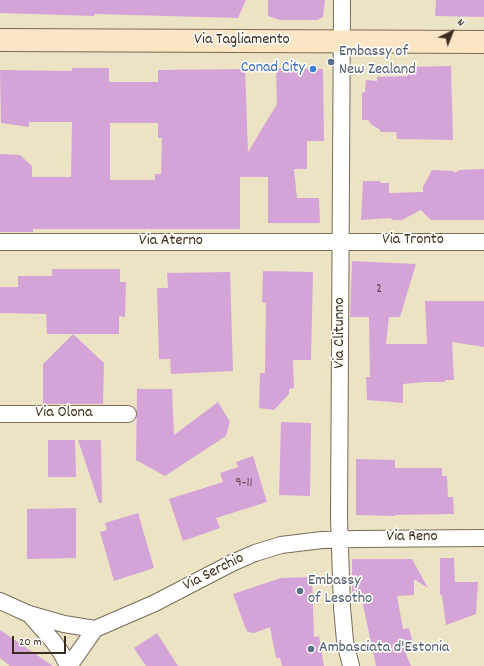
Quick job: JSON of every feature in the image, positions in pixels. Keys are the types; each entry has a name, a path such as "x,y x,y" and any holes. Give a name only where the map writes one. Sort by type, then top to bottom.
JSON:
{"street":[{"name":"Via Clitunno","path":"342,0 340,540 344,632 346,651 351,666"},
{"name":"Via Tagliamento","path":"0,40 484,42"},
{"name":"Via Tronto","path":"342,241 484,242"},
{"name":"Via Aterno","path":"0,242 342,241"},
{"name":"Via Olona","path":"0,414 128,414"},
{"name":"Via Reno","path":"340,540 484,538"},
{"name":"Via Serchio","path":"95,629 155,603 223,567 255,553 290,544 340,540"},
{"path":"0,601 29,614 56,622 95,629 69,666 53,641 29,614"}],"building":[{"path":"0,0 246,0 238,18 0,13"},
{"path":"268,0 325,0 323,17 317,20 280,20 268,16"},
{"path":"436,0 484,0 484,17 435,16"},
{"path":"451,66 453,140 397,139 396,132 381,132 368,120 362,120 362,93 365,92 366,80 377,81 377,77 408,76 407,67"},
{"path":"72,68 109,68 109,82 158,82 158,70 245,69 248,152 277,104 276,68 323,69 324,141 307,141 307,169 294,169 297,198 319,198 320,223 268,223 268,177 240,177 240,229 33,229 33,232 0,232 0,154 20,155 32,166 32,177 71,177 72,122 29,122 29,127 1,123 0,70 72,71","holes":["110,123 158,123 158,138 162,138 161,174 155,174 155,180 110,180"]},
{"path":"484,169 484,220 431,220 421,210 402,220 393,220 390,218 361,220 363,181 381,181 380,183 389,183 389,193 423,192 423,187 432,170 454,171 454,173 460,170"},
{"path":"352,261 416,264 400,317 389,317 386,344 427,344 425,301 484,301 484,347 452,342 454,380 445,380 445,382 403,384 403,403 367,400 366,377 370,377 369,317 350,317"},
{"path":"52,269 120,269 120,282 126,282 125,317 119,316 119,334 47,334 46,314 0,313 0,287 18,287 18,276 52,276"},
{"path":"263,271 313,272 311,360 293,360 294,388 289,389 289,394 274,410 259,408 260,373 265,373 266,303 262,302"},
{"path":"230,272 233,371 171,374 170,359 159,359 157,288 168,288 167,273"},
{"path":"73,334 104,363 103,404 43,404 43,364"},
{"path":"137,389 172,389 174,435 218,402 230,422 226,436 165,476 136,460"},
{"path":"281,422 311,423 310,496 279,495"},
{"path":"48,440 75,440 76,477 48,477"},
{"path":"78,440 101,440 102,503 99,503"},
{"path":"253,456 267,502 216,518 220,528 183,541 169,499 223,482 220,473 238,467 236,462"},
{"path":"356,459 395,460 395,468 442,468 442,476 447,476 448,497 453,497 454,514 395,516 356,515"},
{"path":"76,508 76,558 27,559 27,509"},
{"path":"138,513 154,568 114,581 100,532 107,530 105,523"},
{"path":"440,558 454,558 455,582 478,582 476,614 446,625 442,596 440,594"},
{"path":"352,559 412,559 428,588 414,579 414,595 397,596 403,629 409,628 414,647 404,649 411,666 376,666 362,600 352,601"},
{"path":"312,577 314,637 319,636 324,666 282,666 280,658 276,658 270,627 254,633 248,632 233,594 281,578"},
{"path":"0,630 53,666 10,666 0,658"},
{"path":"157,633 178,666 146,666 134,648"}],"place":[{"name":"Embassy of New Zealand","path":"331,62"},
{"name":"Conad City","path":"313,69"},
{"name":"Embassy of Lesotho","path":"300,591"},
{"name":"Ambasciata d'Estonia","path":"311,649"}]}
